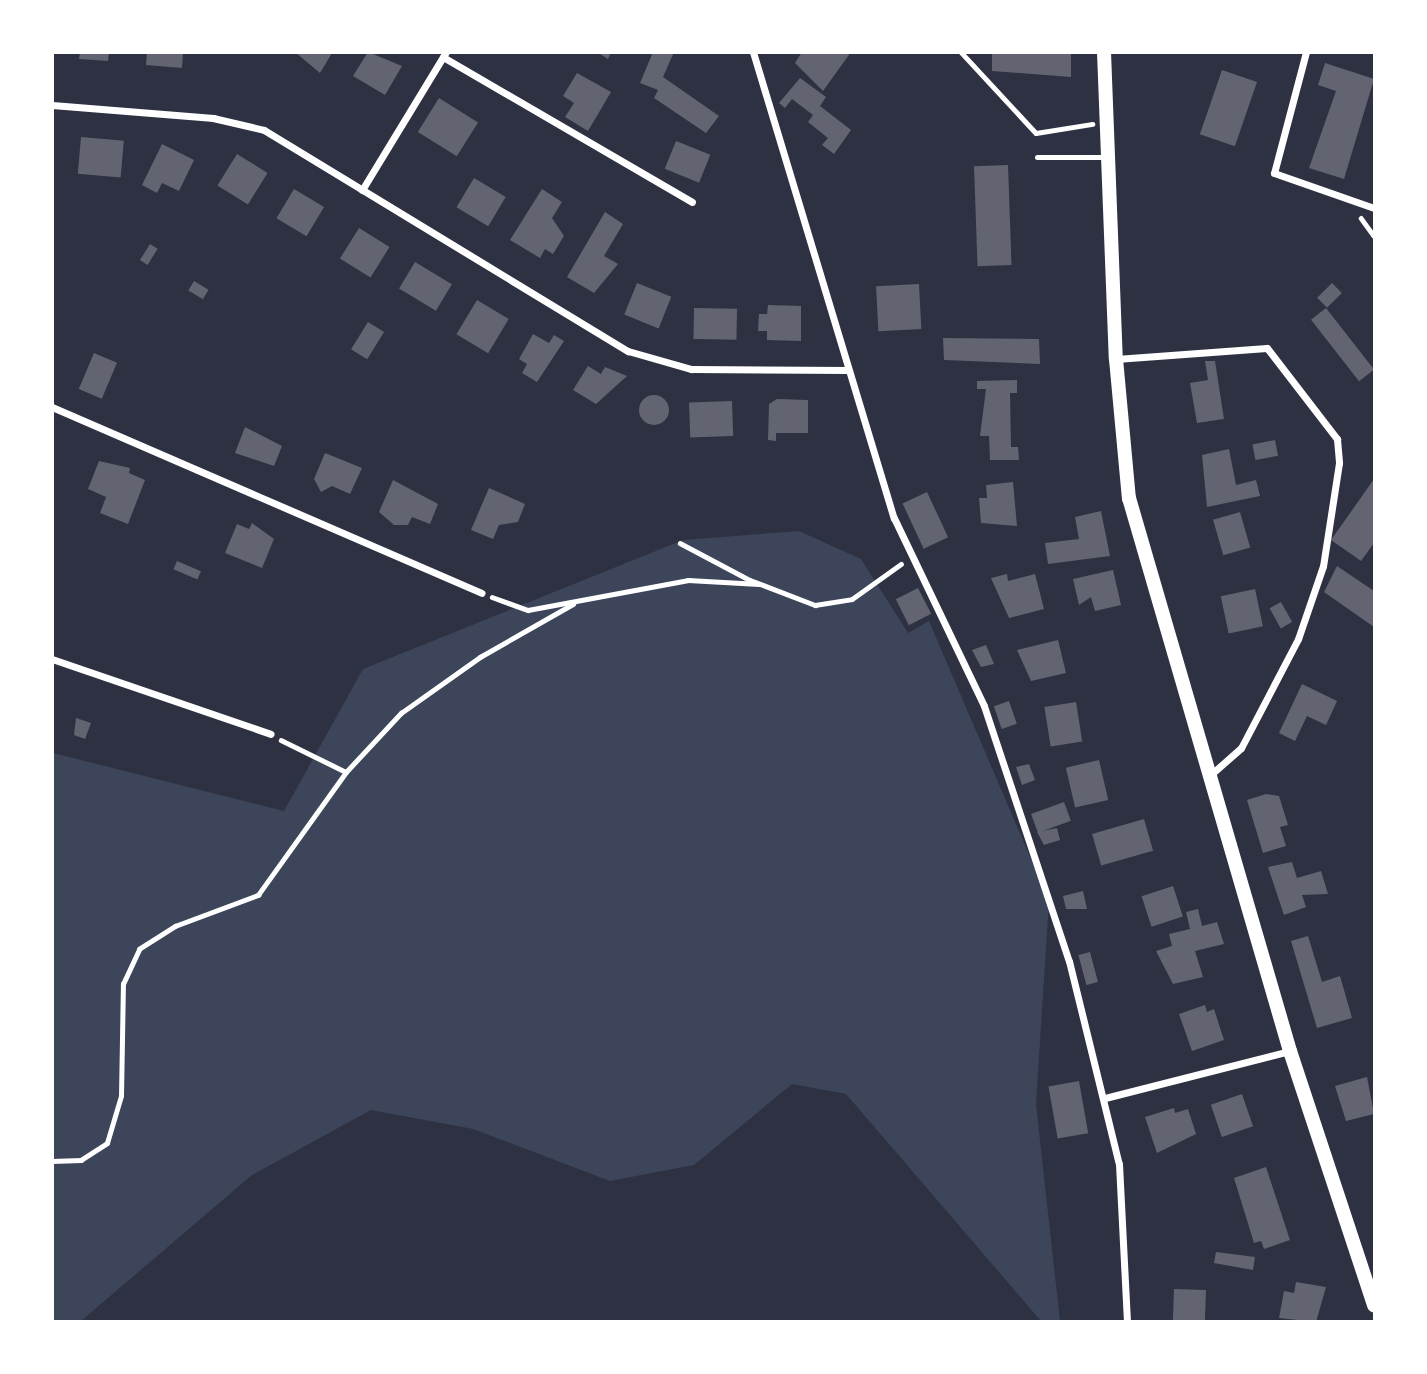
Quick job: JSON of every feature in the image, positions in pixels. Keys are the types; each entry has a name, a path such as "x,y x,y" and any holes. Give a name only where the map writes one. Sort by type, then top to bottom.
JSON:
{"main road":[{"path":"1104,52 1116,359 1129,498 1207,778 1290,1051 1371,1277 1374,1305"}],"street":[{"path":"753,52 894,518 984,706 1069,961 1119,1164 1127,1321"},
{"path":"1306,52 1274,173 1374,208"},
{"path":"362,190 444,55 692,202"},
{"path":"52,105 238,122 264,130 628,351 691,369 848,370"},
{"path":"1116,359 1267,348 1337,439 1339,463 1323,566 1297,639 1241,748 1207,778"},
{"path":"52,407 481,593"},
{"path":"52,659 271,734"},
{"path":"1104,1098 1290,1051"}],"lane":[{"path":"1037,157 1108,157"}],"path":[{"path":"961,52 1036,133 1092,124"},
{"path":"680,543 759,584 816,605 834,604 914,557"},
{"path":"481,593 528,610 573,604 688,580 759,584"},
{"path":"52,1161 81,1160 107,1143 121,1096 122,984 139,949 174,926 258,895 346,772 401,713 480,657 573,604"},
{"path":"271,734 346,772"}],"shaded area":[{"path":"799,531 861,559 908,633 929,621 1049,901 1036,1104 1060,1321 1041,1321 846,1094 792,1084 694,1165 610,1181 473,1129 371,1110 252,1175 81,1321 53,1322 53,753 284,811 363,669 683,540"}],"building":[{"path":"80,52 109,52 108,61 79,59"},
{"path":"147,52 183,52 182,68 146,65"},
{"path":"295,52 342,52 332,53 320,73"},
{"path":"368,52 402,66 385,95 353,76"},
{"path":"597,52 611,52 608,59"},
{"path":"653,52 674,52 663,77 719,116 706,133 654,98 658,90 640,83"},
{"path":"802,52 851,52 823,91 795,63"},
{"path":"992,52 1071,52 1071,77 992,71"},
{"path":"1325,63 1374,79 1344,179 1309,168 1336,91 1318,85"},
{"path":"1222,70 1257,82 1235,146 1200,134"},
{"path":"577,73 611,92 588,131 565,117 574,103 563,96"},
{"path":"800,78 826,97 820,106 851,130 834,154 822,145 828,138 808,122 813,115 792,99 785,108 779,103"},
{"path":"439,98 478,122 457,156 418,132"},
{"path":"81,137 124,141 121,178 78,174"},
{"path":"676,141 710,155 699,183 665,169"},
{"path":"162,144 194,160 179,191 162,183 157,193 142,185"},
{"path":"237,154 268,173 248,204 217,185"},
{"path":"1008,165 1011,265 978,266 974,166"},
{"path":"474,178 506,197 488,226 456,207"},
{"path":"294,189 324,207 306,236 276,218"},
{"path":"542,189 562,202 552,218 564,236 553,254 545,249 540,258 510,240"},
{"path":"605,212 623,224 604,256 618,264 594,293 567,277"},
{"path":"359,228 390,247 370,278 340,259"},
{"path":"150,244 158,249 148,265 140,260"},
{"path":"415,262 452,284 436,311 399,289"},
{"path":"194,281 209,290 203,299 188,290"},
{"path":"637,283 671,297 659,328 624,315"},
{"path":"1332,283 1342,293 1327,308 1317,298"},
{"path":"919,284 921,329 878,331 876,286"},
{"path":"477,300 509,319 488,353 456,334"},
{"path":"768,305 801,306 801,341 767,340 767,331 758,331 759,314 767,314"},
{"path":"694,308 737,309 736,340 693,339"},
{"path":"1326,308 1374,369 1359,381 1311,320"},
{"path":"368,322 384,332 367,359 351,349"},
{"path":"533,334 549,343 554,335 564,341 537,382 522,373 527,364 519,359"},
{"path":"943,338 1039,339 1040,364 944,360"},
{"path":"94,353 117,363 102,399 79,389"},
{"path":"1205,361 1215,361 1224,419 1197,423 1190,383 1208,380"},
{"path":"588,366 601,374 605,367 627,376 596,404 573,390"},
{"path":"1017,380 1017,393 1010,393 1011,447 1018,447 1019,460 990,460 989,436 980,436 986,389 977,389 977,381"},
{"path":"654,395 665,399 669,410 665,421 654,425 643,421 639,410 643,399"},
{"path":"777,399 808,400 808,433 776,433 776,441 768,440 769,404"},
{"path":"732,401 733,436 690,437 689,403"},
{"path":"245,427 282,446 274,466 235,453"},
{"path":"1275,440 1278,456 1255,460 1252,444"},
{"path":"1229,449 1236,485 1256,480 1260,496 1207,507 1202,455"},
{"path":"325,453 362,468 350,494 332,486 321,492 314,479"},
{"path":"99,461 130,468 129,473 145,480 128,524 100,513 106,497 88,489"},
{"path":"1374,479 1374,543 1361,561 1331,540"},
{"path":"393,480 438,504 430,524 412,517 408,525 394,525 379,512"},
{"path":"1013,482 1017,526 981,523 979,498 987,498 986,485"},
{"path":"489,488 525,504 518,522 499,525 493,539 471,530"},
{"path":"927,492 948,537 924,549 903,503"},
{"path":"1101,511 1110,556 1048,564 1045,543 1079,539 1075,517"},
{"path":"1240,512 1250,548 1223,555 1213,520"},
{"path":"252,523 274,539 262,568 225,553 237,524 249,529"},
{"path":"177,561 201,571 197,579 173,569"},
{"path":"1337,566 1374,591 1374,627 1324,592"},
{"path":"1113,570 1121,605 1095,611 1091,597 1079,605 1073,579"},
{"path":"1007,574 1008,581 1035,574 1044,609 1009,618 991,578"},
{"path":"918,588 931,614 909,625 896,599"},
{"path":"1255,589 1263,626 1229,633 1221,596"},
{"path":"1281,602 1292,622 1281,628 1270,608"},
{"path":"1058,640 1066,673 1031,681 1017,650"},
{"path":"986,645 994,664 981,667 972,650"},
{"path":"1302,684 1337,701 1326,725 1307,716 1295,741 1279,733"},
{"path":"1009,701 1017,724 1002,729 994,706"},
{"path":"1076,702 1082,742 1051,747 1044,707"},
{"path":"76,718 91,723 85,739 74,735"},
{"path":"1099,760 1108,800 1075,808 1066,768"},
{"path":"1029,764 1035,780 1022,785 1016,767"},
{"path":"1266,794 1279,796 1288,825 1280,827 1286,846 1263,853 1247,800"},
{"path":"1064,802 1071,821 1038,833 1031,814"},
{"path":"1144,819 1153,851 1101,866 1092,834"},
{"path":"1057,828 1060,840 1044,845 1037,832"},
{"path":"1292,862 1297,878 1321,871 1328,894 1302,895 1306,907 1284,915 1268,867"},
{"path":"1173,886 1183,916 1152,927 1142,896"},
{"path":"1083,891 1087,909 1066,909 1063,896"},
{"path":"1198,909 1202,926 1217,922 1224,944 1195,951 1203,977 1173,984 1156,951 1172,946 1169,934 1190,929 1186,912"},
{"path":"1308,936 1322,982 1340,976 1352,1018 1317,1028 1291,941"},
{"path":"1090,952 1098,982 1086,985 1078,955"},
{"path":"1205,1005 1207,1012 1214,1009 1224,1040 1192,1051 1179,1014"},
{"path":"1367,1077 1374,1114 1346,1121 1335,1086"},
{"path":"1079,1081 1088,1133 1058,1139 1048,1086"},
{"path":"1242,1094 1253,1126 1222,1137 1211,1105"},
{"path":"1174,1108 1175,1113 1188,1109 1196,1134 1157,1153 1145,1117"},
{"path":"1266,1167 1290,1240 1264,1249 1261,1241 1254,1243 1234,1178"},
{"path":"1216,1252 1255,1257 1253,1270 1214,1263"},
{"path":"1296,1282 1326,1287 1316,1322 1279,1318 1284,1291 1294,1293"},
{"path":"1174,1289 1206,1290 1205,1322 1173,1322"}]}
